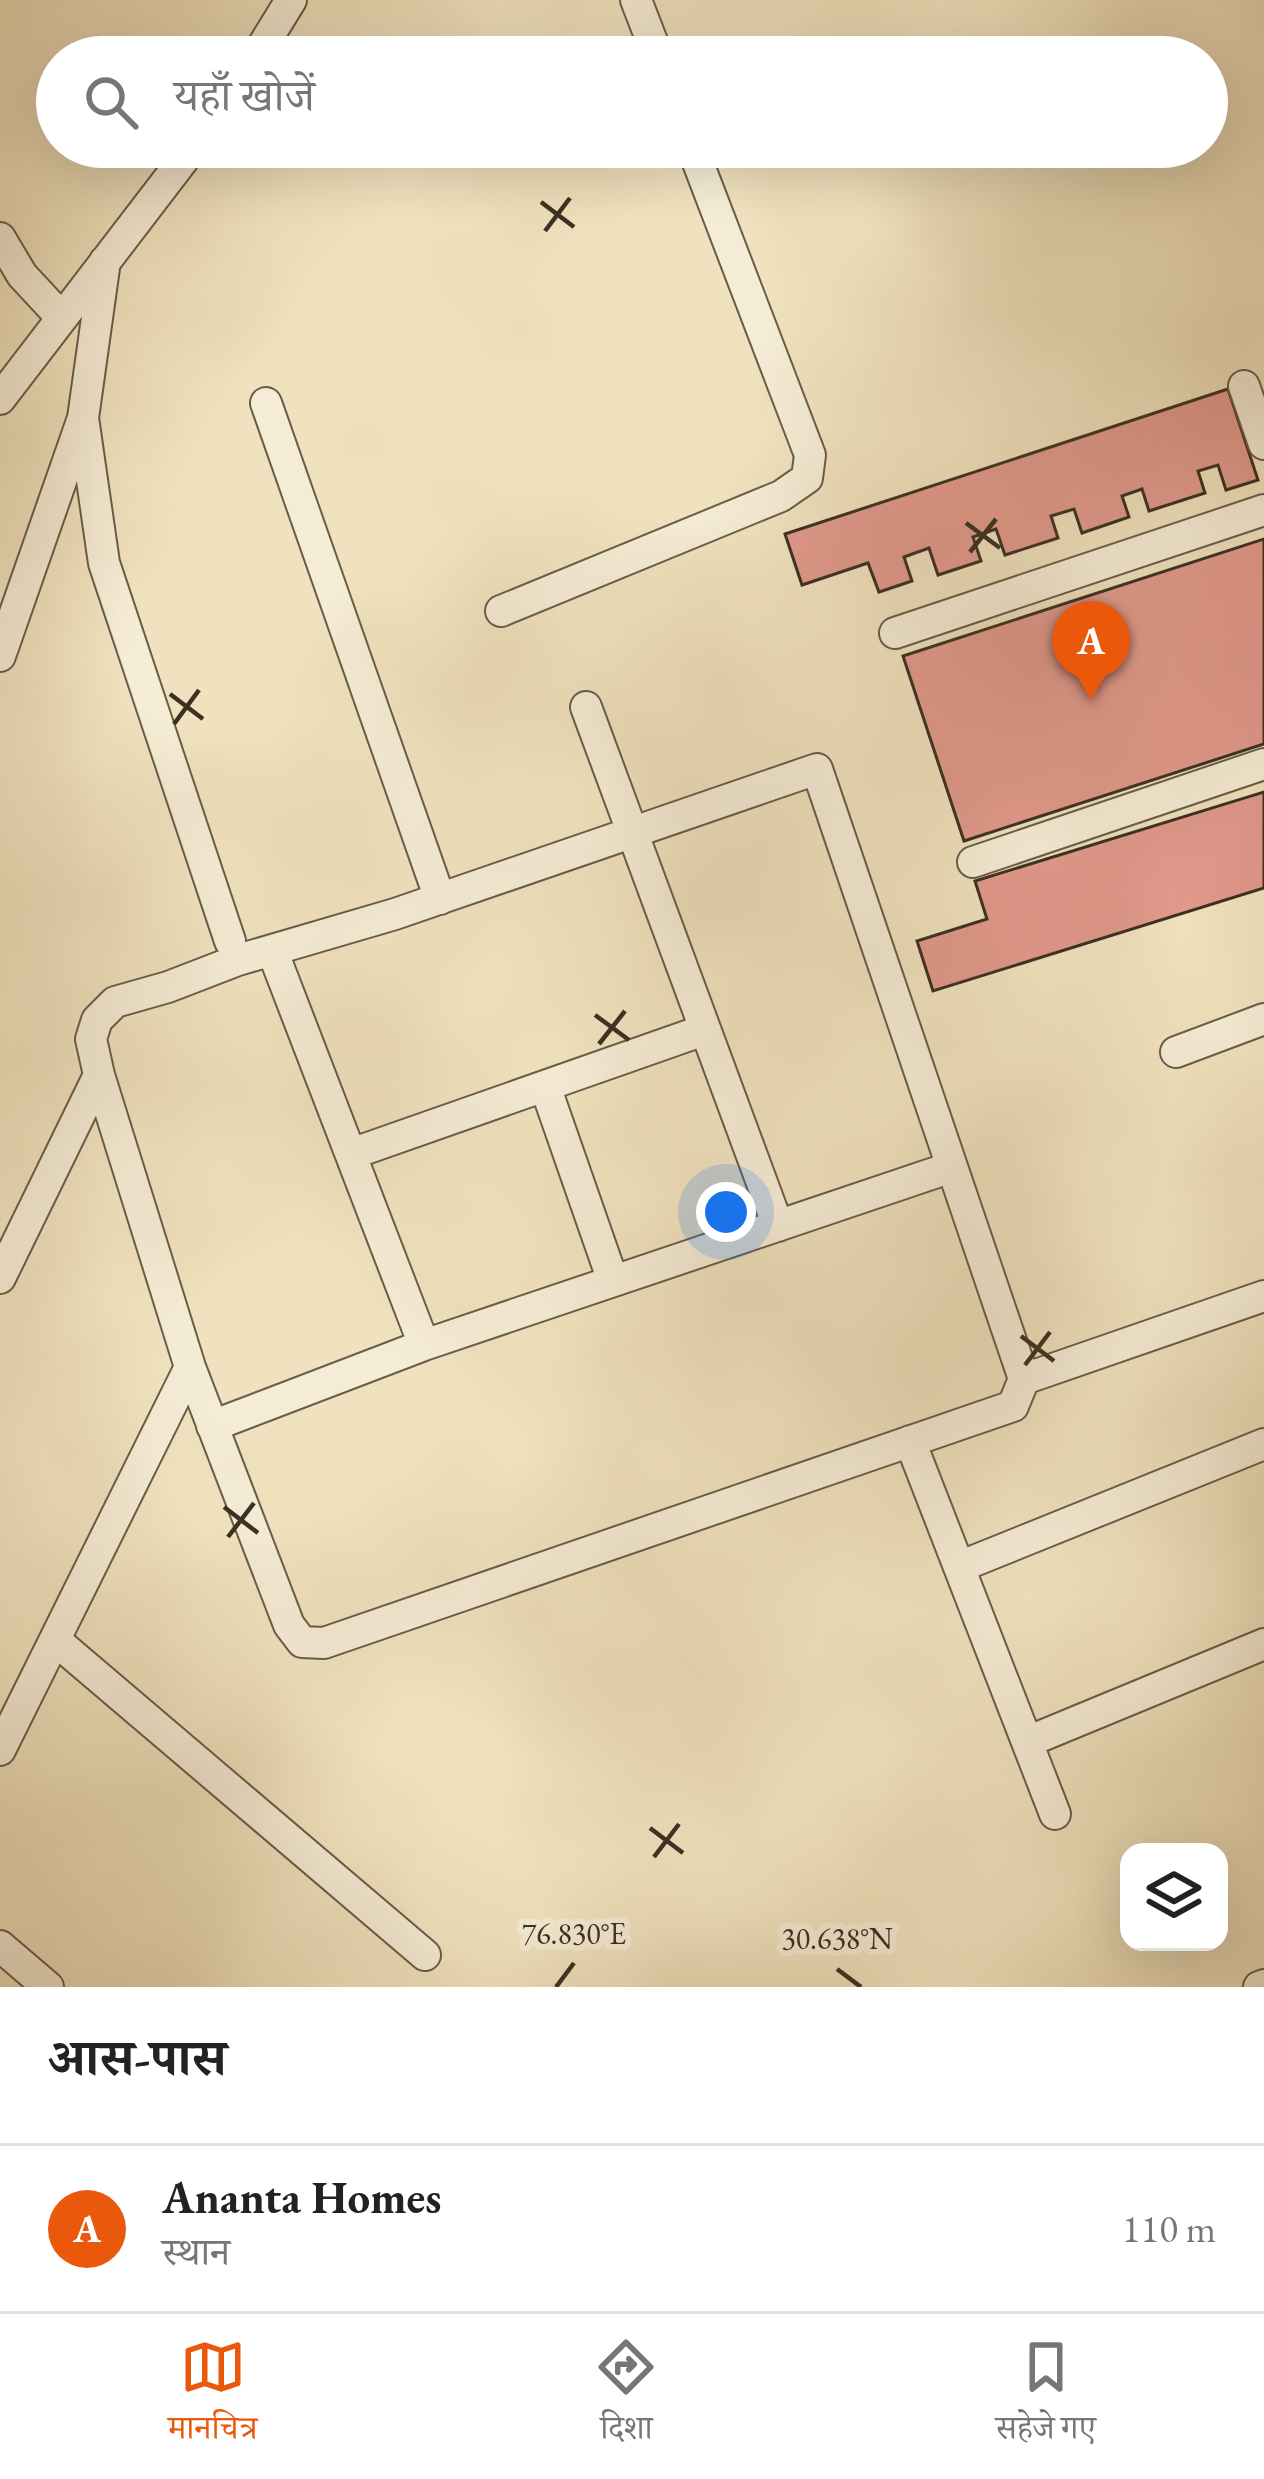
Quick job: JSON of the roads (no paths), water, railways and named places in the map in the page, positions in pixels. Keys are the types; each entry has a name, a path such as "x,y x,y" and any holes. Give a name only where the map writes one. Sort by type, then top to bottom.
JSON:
{"street":[{"path":"269,36 291,0"},
{"path":"636,0 650,36"},
{"path":"0,399 177,168"},
{"path":"501,611 781,496 807,478 810,455 700,168"},
{"path":"0,238 22,275 62,317"},
{"path":"0,656 83,418 105,261"},
{"path":"1244,386 1264,444"},
{"path":"266,403 440,899"},
{"path":"83,418 104,563 230,941"},
{"path":"895,633 1264,510"},
{"path":"586,707 778,1226"},
{"path":"974,862 1264,764"},
{"path":"817,769 1024,1379 1013,1406 325,1643 302,1642 289,1625 190,1367 91,1039 97,1020 115,1002 440,899 817,769"},
{"path":"272,950 424,1345"},
{"path":"1176,1052 1264,1019"},
{"path":"351,1154 704,1030"},
{"path":"0,1278 99,1075"},
{"path":"545,1086 613,1282"},
{"path":"212,1426 424,1345 952,1167"},
{"path":"1024,1379 1264,1296"},
{"path":"0,1750 190,1367"},
{"path":"910,1441 1055,1814"},
{"path":"959,1568 1264,1444"},
{"path":"55,1640 424,1954"},
{"path":"1027,1742 1264,1644"},
{"path":"0,1946 48,1987"}],"place":[{"name":"Ananta Homes","path":"1091,700"}]}
